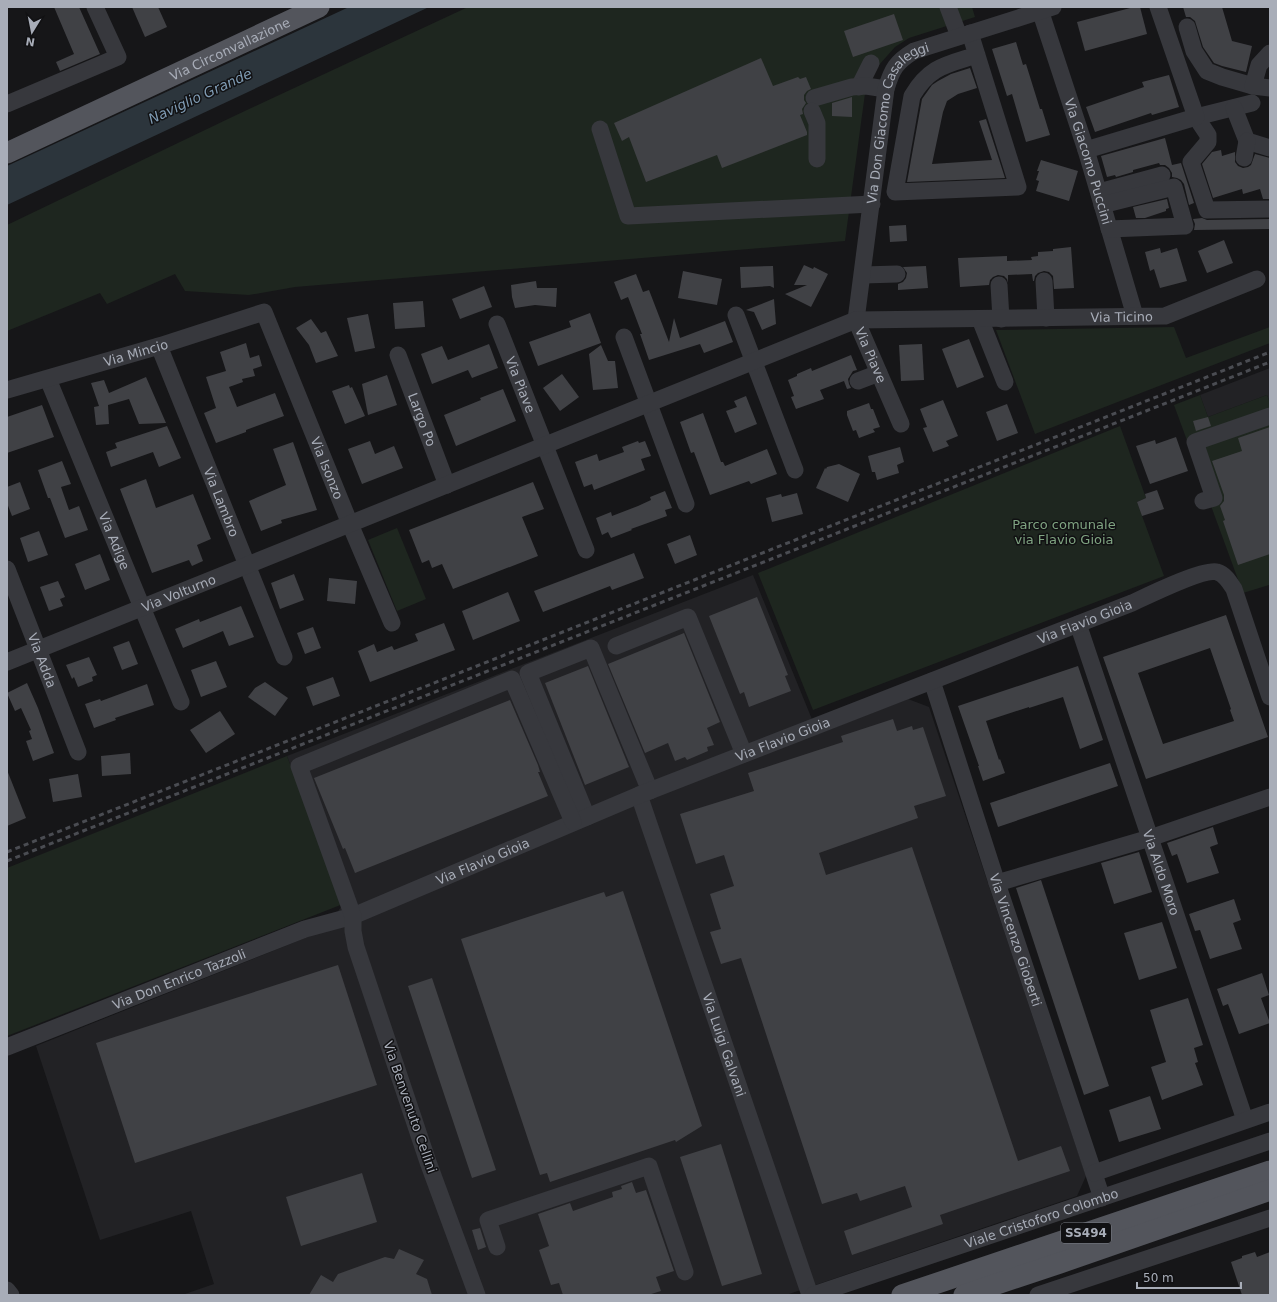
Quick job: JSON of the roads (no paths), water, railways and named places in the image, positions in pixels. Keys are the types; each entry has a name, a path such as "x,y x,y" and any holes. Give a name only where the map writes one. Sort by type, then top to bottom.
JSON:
{"main road":[{"name":"Via Circonvallazione","path":"7,153 319,7"},
{"name":"SS494","path":"902,1295 1270,1171"},
{"name":"SS494","path":"964,1295 1270,1190"}],"street":[{"path":"7,104 118,57 94,7"},
{"path":"935,7 936,9 942,7"},
{"path":"948,7 977,55 1018,187 891,192 912,96 928,76 936,69 977,55"},
{"path":"1158,7 1196,117 1208,135 1208,142 1191,162 1207,210 1270,209"},
{"name":"Via Don Giacomo Casaleggi","path":"856,320 886,89 894,67 914,50 1044,8"},
{"name":"Via Giacomo Puccini","path":"1044,8 1135,316"},
{"path":"1187,27 1194,51 1207,71 1253,94"},
{"path":"1253,94 1259,65 1270,52"},
{"path":"860,86 872,64"},
{"path":"817,159 816,123 813,104 852,87 866,86 886,89"},
{"path":"1086,150 1196,117 1234,108 1253,94 1270,88"},
{"path":"1234,108 1246,141 1244,158"},
{"path":"600,129 628,216 872,204"},
{"path":"1246,141 1270,148"},
{"path":"1100,198 1162,175"},
{"path":"1100,198 1174,187 1185,226 1109,229"},
{"path":"863,275 897,274"},
{"name":"Via Ticino","path":"856,320 1165,316 1257,279"},
{"path":"1044,280 1046,318"},
{"path":"999,285 1001,319"},
{"name":"Via Mincio","path":"7,390 159,346 264,312"},
{"name":"Via Isonzo","path":"264,312 392,623"},
{"path":"736,315 755,361 795,470"},
{"path":"980,319 1005,382"},
{"name":"Via Piave","path":"545,445 856,320 901,424"},
{"name":"Via Piave","path":"497,324 586,550"},
{"path":"624,337 686,504"},
{"name":"Via Lambro","path":"159,346 284,657"},
{"name":"Largo Po","path":"398,355 447,485"},
{"path":"858,381 879,373"},
{"name":"Via Adige","path":"48,379 181,702"},
{"path":"1204,501 1214,498 1195,442 1270,416"},
{"path":"350,524 545,445"},
{"name":"Via Volturno","path":"7,662 350,524"},
{"name":"Via Adda","path":"7,569 78,752"},
{"name":"Via Flavio Gioia","path":"353,916 644,793 1078,624 1200,574 1217,572 1224,576 1234,589 1270,696"},
{"path":"616,646 688,617 744,754"},
{"name":"Via Aldo Moro","path":"1078,624 1245,1120"},
{"name":"Via Luigi Galvani","path":"580,819 528,673 591,648 644,793 810,1295"},
{"name":"Via Benvenuto Cellini","path":"477,1295 428,1162 356,947 353,931 353,916 299,766 512,679 580,819"},
{"name":"Via Vincenzo Gioberti","path":"932,681 997,883 1102,1198"},
{"path":"997,883 1150,838 1270,797"},
{"name":"Via Don Enrico Tazzoli","path":"7,1047 305,929 353,916"},
{"path":"1094,1173 1270,1112"},
{"name":"Viale Cristoforo Colombo","path":"813,1295 1270,1141"},
{"path":"497,1247 488,1220 650,1166 685,1272"},
{"path":"1049,1293 1270,1218"},
{"path":"7,1290 11,1295"}],"water":[{"name":"Naviglio Grande","path":"349,7 429,7 7,205 7,166"}],"railway":[{"path":"7,852 1270,352"},
{"path":"7,861 1270,362"}],"park label":[{"name":"Parco comunale via Flavio Gioia","path":"1064,532"}]}
